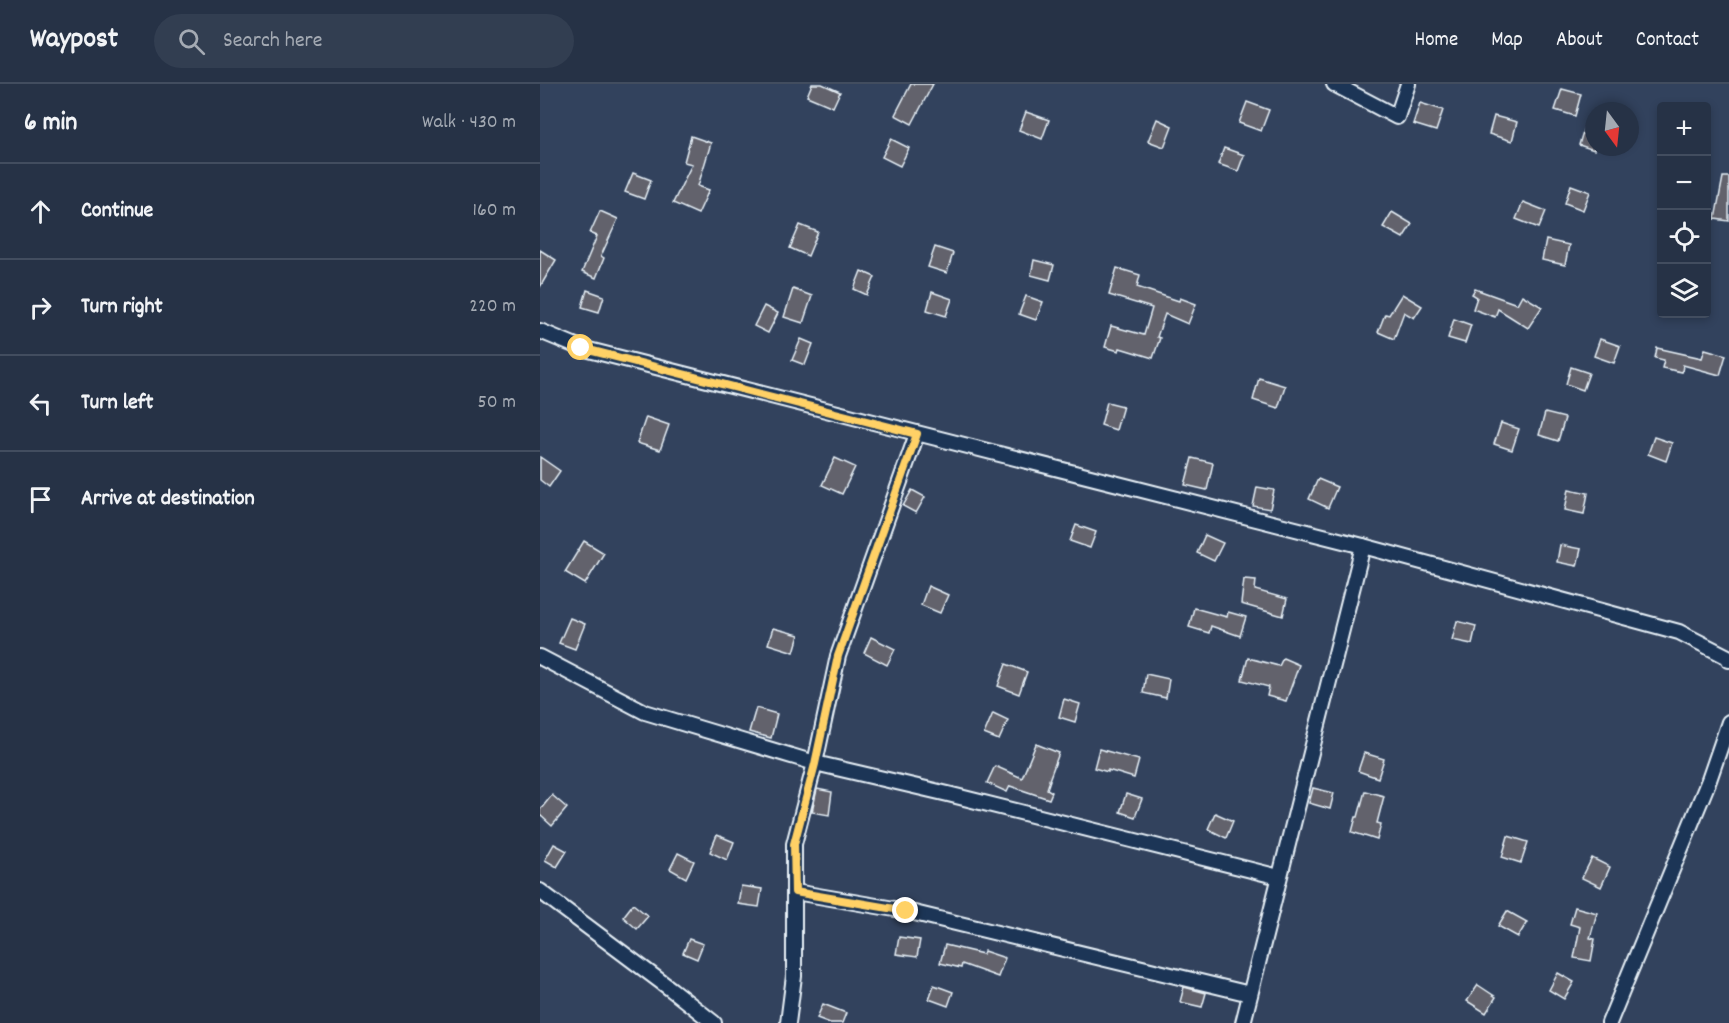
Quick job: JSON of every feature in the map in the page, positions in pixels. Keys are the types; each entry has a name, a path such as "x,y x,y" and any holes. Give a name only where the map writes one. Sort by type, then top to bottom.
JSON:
{"street":[{"path":"1334,84 1397,117 1408,84"},
{"path":"540,332 581,348 1363,546 1679,632 1728,657 1729,660"},
{"path":"788,1023 794,976 794,844 815,764 838,656 917,434"},
{"path":"1243,1023 1363,546"},
{"path":"540,657 645,712 815,764 948,794 1279,877"},
{"path":"1609,1023 1709,780 1729,722"},
{"path":"540,891 714,1023"},
{"path":"795,892 906,911 1250,994"}],"building":[{"path":"812,84 822,84 840,92 833,107 807,96"},
{"path":"911,84 933,84 912,124 895,115"},
{"path":"1562,89 1581,94 1575,116 1555,110"},
{"path":"1247,102 1269,110 1261,131 1239,123"},
{"path":"1420,103 1443,110 1436,131 1413,124"},
{"path":"1026,112 1049,120 1042,139 1019,130"},
{"path":"1494,116 1517,122 1512,141 1489,134"},
{"path":"1157,119 1172,126 1164,147 1148,141"},
{"path":"1584,128 1585,128 1585,147 1579,145"},
{"path":"691,136 711,143 698,186 709,190 698,214 673,203 692,164 684,162"},
{"path":"891,139 909,148 900,166 882,157"},
{"path":"1224,148 1244,155 1238,171 1218,164"},
{"path":"633,173 651,180 644,199 625,192"},
{"path":"1723,177 1729,177 1729,221 1715,219"},
{"path":"1571,185 1590,192 1583,210 1565,203"},
{"path":"1523,202 1546,211 1539,228 1516,219"},
{"path":"600,211 618,219 601,256 604,258 596,278 582,272 597,236 590,233"},
{"path":"1392,212 1412,224 1403,238 1383,227"},
{"path":"800,225 818,232 808,256 790,248"},
{"path":"1546,240 1569,245 1565,265 1542,260"},
{"path":"935,247 953,253 947,273 928,267"},
{"path":"540,250 556,260 540,287"},
{"path":"1034,260 1054,265 1050,280 1031,275"},
{"path":"1117,268 1140,275 1137,287 1179,301 1180,298 1196,304 1188,324 1165,314 1153,358 1120,348 1119,351 1105,347 1111,326 1144,335 1152,308 1109,295"},
{"path":"861,271 875,277 867,295 854,289"},
{"path":"793,289 812,296 803,323 784,317"},
{"path":"1475,289 1517,304 1522,295 1542,307 1528,328 1498,309 1495,317 1473,309 1477,297 1472,294"},
{"path":"587,290 604,296 599,312 582,307"},
{"path":"932,292 952,299 946,316 927,310"},
{"path":"1402,294 1422,306 1414,318 1404,312 1394,339 1378,332 1385,314 1389,315"},
{"path":"1026,296 1043,302 1036,320 1019,314"},
{"path":"764,306 778,313 768,333 754,326"},
{"path":"1454,319 1471,325 1465,343 1448,338"},
{"path":"801,339 813,344 805,365 792,360"},
{"path":"1600,339 1620,346 1614,363 1594,356"},
{"path":"1657,348 1702,358 1705,349 1726,355 1720,375 1683,365 1682,372 1662,368 1664,360 1655,358"},
{"path":"1571,367 1589,373 1583,390 1566,384"},
{"path":"1259,378 1285,386 1278,408 1253,400"},
{"path":"1107,402 1123,406 1116,430 1101,425"},
{"path":"1545,413 1565,418 1558,441 1539,435"},
{"path":"646,417 669,425 660,450 637,443"},
{"path":"1501,423 1519,429 1512,450 1494,444"},
{"path":"1654,437 1672,443 1666,461 1648,454"},
{"path":"540,457 560,471 549,487 540,480"},
{"path":"835,458 855,467 842,494 822,485"},
{"path":"1192,458 1213,463 1207,490 1185,485"},
{"path":"1318,479 1337,487 1328,508 1309,499"},
{"path":"1257,487 1274,490 1270,509 1253,506"},
{"path":"1569,489 1588,493 1584,514 1565,510"},
{"path":"912,490 925,497 916,513 903,506"},
{"path":"1076,525 1096,532 1090,548 1070,541"},
{"path":"1205,535 1223,543 1214,561 1197,553"},
{"path":"584,541 604,553 585,584 565,572"},
{"path":"1560,545 1581,549 1577,566 1557,562"},
{"path":"1244,579 1256,580 1255,590 1287,599 1283,616 1241,604"},
{"path":"928,586 948,595 940,613 921,605"},
{"path":"1194,608 1227,617 1228,612 1246,617 1240,636 1211,626 1209,633 1189,627"},
{"path":"570,618 585,624 575,649 559,643"},
{"path":"1457,621 1476,626 1472,644 1452,640"},
{"path":"773,628 799,635 794,652 768,644"},
{"path":"871,637 895,649 887,665 864,653"},
{"path":"1248,658 1279,666 1283,658 1299,665 1286,701 1267,696 1269,687 1242,680"},
{"path":"1006,664 1027,672 1019,694 998,686"},
{"path":"1146,674 1169,679 1166,698 1143,693"},
{"path":"1064,699 1080,704 1075,722 1059,717"},
{"path":"756,708 777,714 771,738 749,732"},
{"path":"993,713 1008,720 999,740 984,734"},
{"path":"1036,744 1059,753 1047,789 1052,792 1049,799 1010,786 1007,792 987,783 995,766 1022,778"},
{"path":"1099,749 1139,760 1134,778 1094,768"},
{"path":"1364,753 1384,759 1378,778 1358,771"},
{"path":"1313,788 1334,793 1330,809 1309,803"},
{"path":"817,789 832,792 829,815 812,812"},
{"path":"1365,791 1384,796 1377,823 1381,824 1377,840 1352,832"},
{"path":"1126,794 1142,799 1135,817 1120,812"},
{"path":"552,795 567,808 552,826 540,815 540,810"},
{"path":"1215,813 1233,821 1226,838 1208,829"},
{"path":"717,835 734,842 727,860 710,852"},
{"path":"1508,836 1528,842 1521,863 1502,857"},
{"path":"554,844 567,851 557,867 545,860"},
{"path":"678,853 694,861 686,878 670,869"},
{"path":"1592,858 1610,867 1601,887 1582,878"},
{"path":"741,886 762,889 759,907 738,904"},
{"path":"633,904 648,916 637,929 623,917"},
{"path":"1575,907 1597,913 1590,938 1595,939 1591,961 1574,958 1580,927 1570,924"},
{"path":"1507,911 1527,922 1518,937 1498,926"},
{"path":"899,937 920,940 917,957 896,954"},
{"path":"689,939 703,944 697,959 683,953"},
{"path":"945,945 983,954 984,951 1005,958 998,977 962,964 961,968 940,963"},
{"path":"1558,973 1574,982 1564,999 1549,990"},
{"path":"934,985 953,992 948,1006 929,999"},
{"path":"1478,985 1496,997 1486,1013 1467,1001"},
{"path":"1184,987 1206,993 1202,1007 1180,1002"},
{"path":"823,1004 846,1013 842,1023 830,1023 817,1018"}],"route":[{"path":"581,348 917,434 838,656 815,764 794,844 795,892 906,911"}]}
